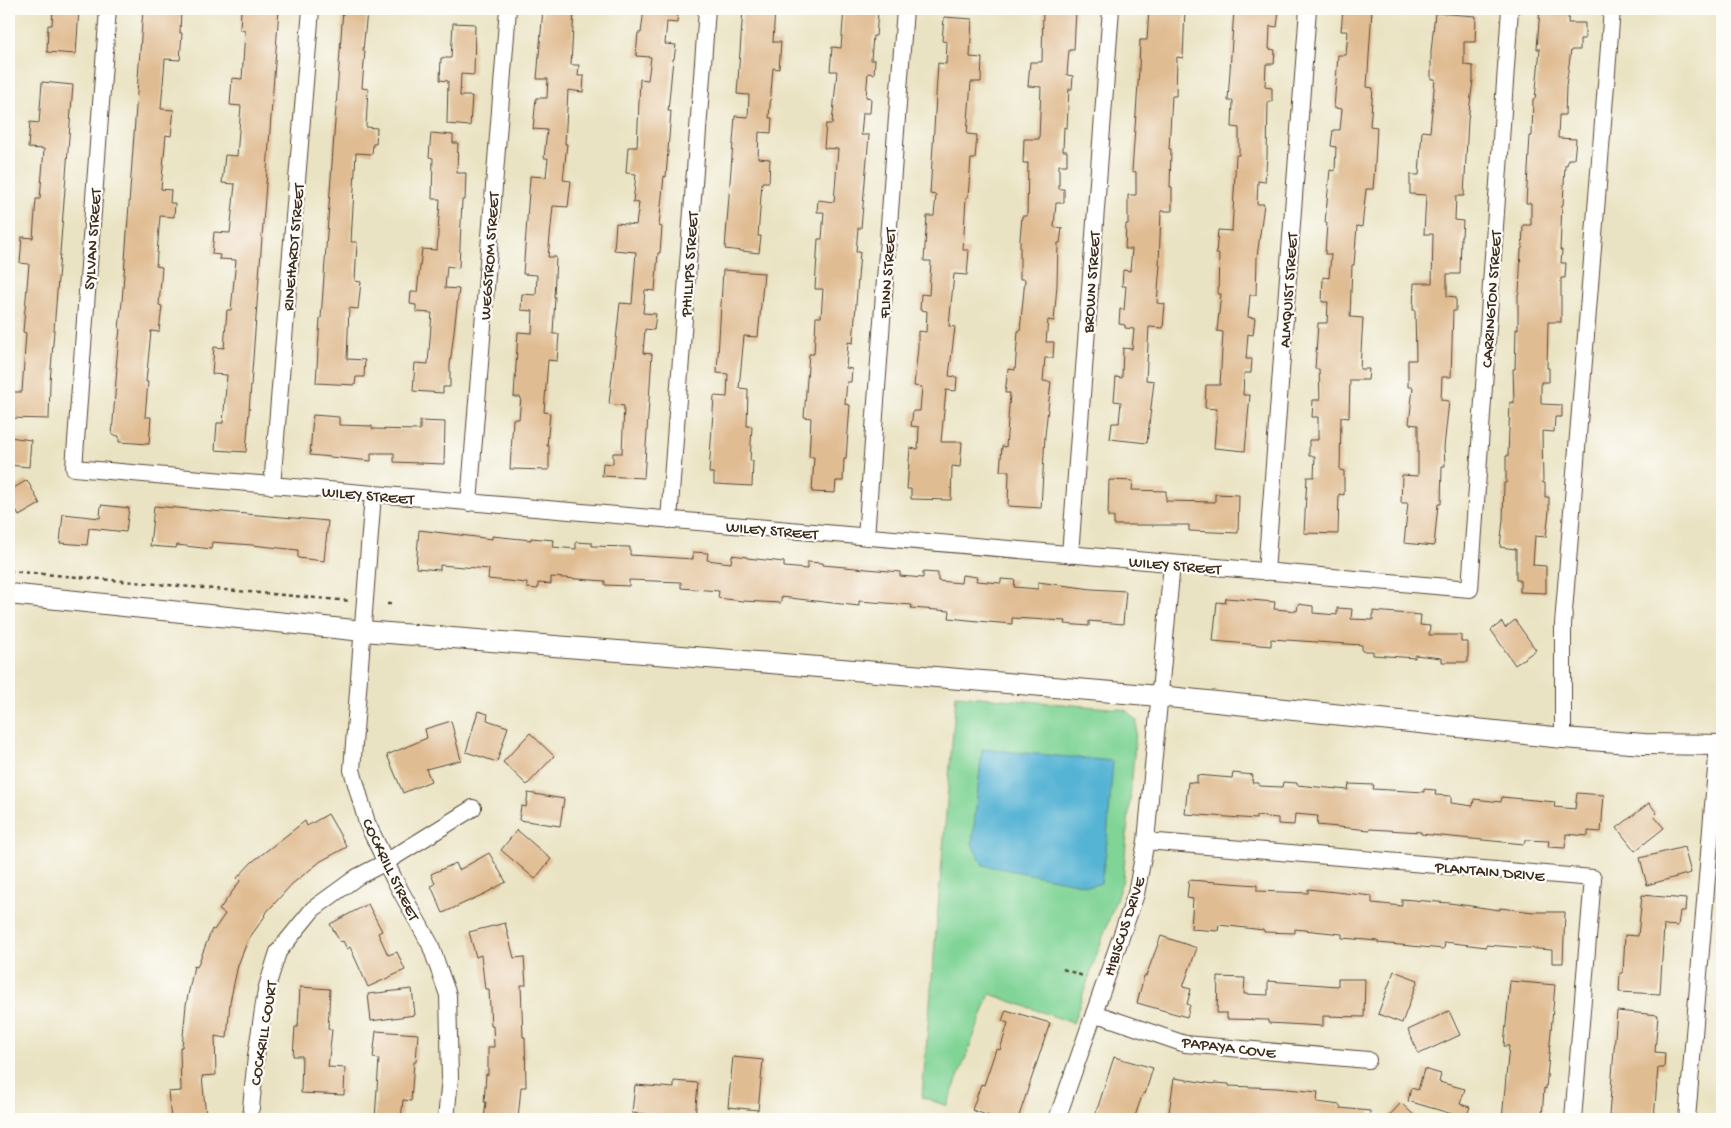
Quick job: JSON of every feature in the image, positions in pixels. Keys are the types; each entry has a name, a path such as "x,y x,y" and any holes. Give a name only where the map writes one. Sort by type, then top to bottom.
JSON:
{"main road":[{"path":"9,594 363,631 771,662 1159,696 1563,738 1644,744 1720,745"}],"street":[{"name":"SYLVAN STREET","path":"74,468 108,9"},
{"name":"RINEHARDT STREET","path":"272,486 311,9"},
{"name":"WEGSTROM STREET","path":"469,502 508,9"},
{"name":"PHILLIPS STREET","path":"669,520 707,9"},
{"name":"FLINN STREET","path":"866,537 905,9"},
{"name":"BROWN STREET","path":"1070,555 1111,9"},
{"name":"ALMQUIST STREET","path":"1266,572 1308,9"},
{"name":"CARRINGTON STREET","path":"1470,589 1510,9"},
{"path":"1563,738 1563,624 1612,9"},
{"name":"WILEY STREET","path":"74,468 1470,589"},
{"name":"COCKRILL STREET","path":"373,494 352,770 366,823 430,944 448,995 450,1078 446,1119"},
{"name":"HIBISCUS DRIVE","path":"1057,1119 1136,894 1146,841 1172,564"},
{"path":"1687,1119 1720,745"},
{"name":"COCKRILL COURT","path":"251,1108 256,1056 266,990 278,952 313,909 357,877 386,862 473,808"},
{"name":"PLANTAIN DRIVE","path":"1146,841 1593,878 1573,1119"},
{"name":"PAPAYA COVE","path":"1094,1012 1185,1044 1368,1060"}],"path":[{"path":"9,571 351,601"},
{"path":"387,604 392,604"},
{"path":"1063,969 1086,977"}],"green space":[{"path":"956,695 1121,709 1127,711 1137,721 1123,879 1073,1023 990,994 947,1106 922,1097"}],"water":[{"path":"982,749 1113,761 1106,852 1101,883 1091,886 983,865 972,845"}],"building":[{"path":"53,9 79,9 76,54 47,52 48,25 52,25"},
{"path":"143,9 181,9 180,33 182,33 180,60 165,59 161,109 174,110 171,136 166,135 161,189 171,190 170,203 175,203 174,217 160,216 156,266 162,267 159,305 162,306 159,332 151,331 146,382 148,382 145,417 151,417 149,444 119,442 119,436 112,435"},
{"path":"241,9 279,9 246,452 215,450 217,423 223,423 227,375 212,374 214,347 224,348 227,310 231,310 236,260 219,259 220,255 212,254 214,232 230,233 235,184 222,183 225,155 237,156 241,106 230,105 232,78 242,79 245,31 240,30"},
{"path":"343,9 367,12 362,88 368,89 366,127 377,128 376,144 373,144 372,154 356,153 351,242 357,242 355,281 361,282 358,309 349,308 347,359 365,360 364,377 356,377 355,385 316,383"},
{"path":"543,9 574,9 571,65 579,65 578,76 584,76 583,92 568,90 565,144 567,144 563,180 571,181 568,207 553,206 548,257 556,257 553,334 559,334 557,361 548,360 544,412 550,413 547,446 549,446 549,470 510,469 513,419 519,419 521,397 514,397 518,332 532,333 533,311 521,310 522,294 536,295 537,275 523,274 530,176 546,177 548,158 544,158 547,130 533,129 536,98 547,98 548,79 537,79"},
{"path":"644,9 678,9 677,23 667,22 665,44 676,45 668,111 671,111 666,177 664,176 659,226 662,227 660,253 658,253 655,291 645,290 643,313 656,314 654,330 645,329 643,353 652,354 644,478 602,476 603,463 613,464 613,453 622,453 624,406 609,404 620,303 632,304 636,252 614,250 616,223 636,225 639,203 633,202 636,174 626,173 628,147 637,147 640,79 648,80 651,57 636,56 638,33 641,33"},
{"path":"743,9 775,9 773,42 781,42 779,69 773,68 769,118 772,118 771,133 759,132 758,158 770,159 769,182 762,182 758,236 761,236 759,253 725,249 735,116 748,117 749,95 737,94"},
{"path":"844,9 878,12 871,60 875,60 874,74 868,73 866,97 871,98 870,113 863,113 861,135 869,135 861,228 858,228 856,252 860,252 853,343 848,342 846,368 852,369 851,382 847,382 845,404 850,405 846,459 844,459 843,481 836,481 835,493 812,492 814,457 809,457 811,418 804,417 809,354 814,354 816,317 821,317 823,289 815,289 818,239 822,239 824,212 817,212 818,200 834,202 838,149 824,148 826,124 832,124 837,71 830,71 832,47 841,48"},
{"path":"1043,9 1076,9 1074,50 1069,50 1067,75 1073,76 1072,89 1069,89 1067,128 1064,127 1063,151 1067,151 1067,165 1059,165 1059,189 1064,189 1064,203 1056,203 1054,227 1062,228 1060,243 1058,243 1054,321 1048,320 1046,342 1054,342 1053,358 1045,358 1043,381 1051,382 1045,435 1041,508 1008,506 1009,471 1000,471 1002,446 1006,447 1010,393 1005,393 1008,369 1015,370 1025,279 1020,279 1022,216 1027,216 1028,163 1023,163 1024,139 1039,139 1041,87 1028,86 1030,62 1042,62"},
{"path":"1149,9 1185,9 1183,58 1177,57 1176,96 1172,96 1169,149 1171,149 1170,187 1172,187 1172,211 1161,211 1157,303 1165,304 1163,328 1149,327 1146,380 1154,381 1147,443 1110,439 1112,423 1119,423 1121,402 1114,401 1116,377 1122,378 1123,348 1132,349 1134,329 1125,328 1125,325 1119,324 1120,309 1124,310 1126,286 1122,286 1123,270 1130,271 1132,249 1125,249 1126,224 1128,224 1128,195 1136,195 1136,172 1132,171 1140,40 1147,40"},
{"path":"1234,9 1271,9 1271,11 1279,11 1277,27 1270,26 1269,49 1275,50 1274,64 1266,64 1265,87 1272,88 1272,102 1268,102 1265,182 1258,181 1257,204 1264,204 1257,257 1256,295 1250,295 1248,317 1255,318 1253,335 1248,334 1246,359 1252,359 1251,373 1244,373 1243,395 1250,395 1245,451 1214,448 1217,409 1205,408 1206,385 1220,385 1223,332 1217,331 1221,294 1218,294 1219,254 1216,254 1218,230 1232,231 1236,155 1239,155 1239,128 1232,127 1233,101 1228,101"},
{"path":"1343,9 1372,9 1367,87 1373,88 1370,126 1377,127 1375,164 1373,189 1366,189 1362,227 1357,226 1354,265 1352,265 1350,317 1363,318 1360,369 1369,369 1368,380 1350,380 1349,418 1341,417 1340,470 1344,471 1344,495 1339,494 1338,534 1304,533 1307,477 1314,477 1315,456 1309,456 1309,440 1318,440 1318,417 1312,417 1313,400 1320,400 1319,369 1315,369 1318,323 1327,323 1328,302 1322,302 1323,277 1329,278 1331,254 1325,254 1327,223 1325,223 1330,170 1335,171 1336,147 1331,146 1333,130 1340,130 1342,109 1334,108 1338,55 1346,55 1348,31 1341,31"},
{"path":"1540,9 1569,9 1568,23 1585,23 1585,39 1580,39 1580,50 1571,50 1566,86 1565,115 1559,115 1558,138 1576,139 1574,159 1568,159 1567,165 1565,165 1560,250 1562,250 1561,263 1566,263 1565,278 1561,278 1561,322 1548,322 1547,368 1549,368 1549,382 1541,382 1541,404 1562,405 1562,417 1555,417 1554,432 1542,431 1543,483 1545,483 1545,497 1549,497 1549,511 1546,537 1535,536 1533,565 1546,566 1546,593 1520,592 1520,580 1516,580 1516,549 1500,547 1504,483 1506,483 1506,456 1508,456 1510,402 1514,403 1513,369 1515,369 1516,329 1518,329 1518,294 1523,225 1531,225 1531,203 1526,203 1533,99 1535,99 1540,49 1537,49"},
{"path":"1435,13 1476,16 1475,42 1464,42 1464,65 1473,66 1473,80 1468,120 1464,196 1456,196 1455,220 1463,221 1460,274 1447,274 1447,296 1456,297 1456,311 1453,311 1451,377 1442,377 1441,400 1449,401 1444,447 1445,466 1442,466 1441,504 1438,504 1434,546 1404,543 1408,503 1401,503 1402,475 1418,476 1418,425 1409,424 1413,387 1408,387 1408,360 1416,360 1415,310 1413,310 1414,283 1432,283 1433,234 1424,234 1426,195 1410,194 1410,175 1419,175 1422,131 1430,132 1435,79 1431,79 1431,52"},
{"path":"944,17 972,19 970,57 982,58 981,82 971,82 967,134 977,135 975,159 971,159 968,197 966,197 963,250 969,250 967,275 954,274 949,326 955,327 949,376 957,377 956,391 946,390 941,442 962,442 960,467 952,466 951,500 911,499 911,489 907,489 910,448 918,449 919,427 911,426 913,411 920,411 922,387 914,386 918,331 926,332 927,311 920,310 921,294 929,295 931,261 924,261 927,216 934,216 936,195 930,194 938,63 946,64 947,42 942,41"},
{"path":"453,23 475,24 474,75 461,74 460,96 472,96 470,126 447,124 448,81 440,80 441,58 451,58"},
{"path":"42,82 73,85 50,382 49,419 9,418 10,392 22,392 26,333 23,332 29,264 20,263 22,237 33,238 36,199 40,199 44,149 28,148 30,122 39,123"},
{"path":"431,133 453,135 453,143 458,143 457,173 466,173 465,200 462,200 459,268 447,266 445,288 459,289 450,365 450,387 443,387 443,393 413,391 415,363 428,364 432,313 416,312 416,305 410,304 411,292 417,292 422,249 437,250 440,199 432,199 433,158 429,157"},
{"path":"723,270 764,273 758,337 744,336 739,388 748,389 747,426 752,426 750,461 753,461 752,486 714,484 714,473 709,473 714,396 727,397 728,374 717,373"},
{"path":"313,415 339,417 339,425 372,426 372,429 420,430 420,421 445,422 444,464 394,462 394,453 371,453 371,461 310,455"},
{"path":"9,437 31,440 29,467 9,465"},
{"path":"27,480 40,504 19,516 9,498 9,491"},
{"path":"1109,480 1133,481 1132,490 1166,491 1166,501 1215,502 1215,494 1239,495 1238,533 1189,531 1189,525 1114,525 1114,517 1108,517"},
{"path":"101,505 129,508 126,532 89,528 87,545 60,543 63,514 100,518"},
{"path":"154,506 328,521 324,561 298,558 298,550 252,545 212,542 211,549 177,545 176,548 150,546"},
{"path":"419,530 492,539 492,536 554,540 553,547 576,549 576,542 592,543 592,546 630,547 630,555 693,559 693,552 708,553 707,560 731,563 732,555 784,562 784,567 807,569 807,562 823,563 823,565 900,572 900,576 923,578 923,572 938,573 938,581 961,583 962,575 977,577 976,581 1001,583 1001,579 1015,580 1014,587 1038,589 1038,582 1126,591 1123,624 1089,621 1089,626 1065,624 1066,621 1012,618 1012,624 988,622 949,618 950,611 911,608 912,605 859,601 859,606 781,597 781,603 742,601 718,598 719,591 681,588 681,582 629,580 629,586 605,585 605,581 551,577 551,584 538,583 538,589 527,588 527,583 488,579 489,569 440,565 440,570 416,568"},
{"path":"1226,598 1275,602 1274,609 1297,611 1298,604 1313,606 1313,613 1337,615 1337,608 1352,609 1351,619 1373,620 1373,611 1421,615 1420,625 1430,626 1429,635 1461,635 1461,642 1468,642 1468,662 1442,662 1442,658 1415,655 1415,658 1373,655 1373,651 1362,651 1362,645 1271,639 1271,646 1213,641 1217,602 1225,603"},
{"path":"1515,620 1536,650 1515,665 1491,630 1502,622 1505,628"},
{"path":"478,711 488,714 487,720 508,727 497,762 466,752"},
{"path":"451,721 461,760 426,769 431,781 403,793 387,755 427,738 425,729"},
{"path":"530,733 554,756 527,785 503,762"},
{"path":"1233,773 1253,775 1252,783 1259,783 1259,786 1282,787 1283,782 1348,790 1349,784 1374,785 1373,789 1424,792 1424,789 1436,790 1435,795 1451,796 1451,803 1473,806 1474,799 1501,802 1502,797 1555,802 1554,807 1575,809 1577,793 1604,795 1601,832 1588,831 1588,836 1566,834 1565,848 1548,847 1549,841 1525,840 1524,844 1421,834 1421,832 1317,825 1318,816 1295,814 1294,825 1278,824 1278,818 1256,816 1256,819 1185,814 1188,782 1197,783 1197,775 1232,778"},
{"path":"528,793 564,799 560,826 519,820 521,806 526,807"},
{"path":"1649,803 1657,813 1654,816 1664,828 1635,851 1617,828"},
{"path":"328,814 347,847 321,861 292,884 264,915 248,940 238,965 230,1002 227,1038 215,1036 216,1075 202,1076 206,1116 171,1119 168,1092 181,1091 180,1047 182,1047 186,1005 194,966 197,967 212,929 214,930 225,914 219,910 240,881 237,878 252,862 305,821 307,826"},
{"path":"517,830 551,859 535,879 501,850"},
{"path":"1684,847 1691,873 1647,885 1640,858"},
{"path":"489,853 506,882 443,913 431,886 435,884 431,874 456,863 459,870"},
{"path":"1189,880 1257,885 1257,891 1308,893 1308,889 1372,896 1372,903 1402,906 1402,899 1500,910 1500,908 1533,912 1565,912 1563,963 1552,963 1552,950 1486,945 1486,947 1445,942 1444,949 1378,943 1378,941 1342,938 1342,934 1295,929 1295,933 1264,932 1264,930 1219,925 1218,931 1191,929 1193,899 1187,898"},
{"path":"1642,895 1686,899 1685,911 1680,911 1678,926 1664,925 1660,994 1619,992 1620,973 1623,973 1625,935 1638,936"},
{"path":"368,904 382,931 378,933 388,955 397,952 405,970 368,987 350,947 347,949 343,941 340,942 330,924"},
{"path":"505,923 514,958 524,957 526,985 521,985 526,1087 521,1087 518,1119 484,1119 486,1074 488,1075 488,1047 494,1047 493,1026 491,1026 489,989 485,989 481,955 476,957 469,932"},
{"path":"1161,936 1197,948 1183,987 1191,989 1187,1004 1190,1005 1187,1017 1137,1003 1144,976 1146,976"},
{"path":"1394,971 1418,980 1402,1023 1378,1014"},
{"path":"1218,977 1245,978 1244,994 1268,995 1268,981 1338,986 1338,979 1365,979 1364,1017 1323,1016 1323,1026 1268,1023 1268,1020 1227,1019 1227,1013 1217,1013"},
{"path":"1510,981 1555,985 1542,1119 1502,1119 1509,1046 1504,1046"},
{"path":"300,987 330,989 328,1029 332,1030 328,1067 345,1068 344,1095 301,1093 302,1056 293,1056 295,1027 298,1027"},
{"path":"412,989 415,1015 371,1021 368,994"},
{"path":"1006,1010 1050,1023 1018,1119 998,1119 972,1110 981,1084 984,1085 996,1049 1000,1050 1008,1023 1002,1021"},
{"path":"1449,1011 1460,1035 1419,1054 1408,1030"},
{"path":"1617,1011 1658,1015 1655,1052 1665,1053 1664,1068 1658,1068 1654,1119 1609,1116"},
{"path":"376,1031 418,1034 411,1101 403,1100 401,1119 375,1119 379,1059 373,1058"},
{"path":"733,1057 763,1060 758,1110 728,1107"},
{"path":"1114,1057 1153,1068 1145,1094 1143,1093 1134,1119 1094,1119"},
{"path":"1424,1069 1441,1074 1439,1082 1465,1089 1460,1104 1470,1107 1466,1118 1408,1101 1411,1088 1418,1090"},
{"path":"1174,1078 1214,1084 1229,1084 1229,1086 1318,1092 1317,1102 1340,1105 1340,1108 1370,1111 1370,1119 1168,1119"},
{"path":"674,1081 698,1083 695,1119 632,1113 635,1085 674,1088"},
{"path":"1401,1103 1418,1119 1386,1119"}]}
